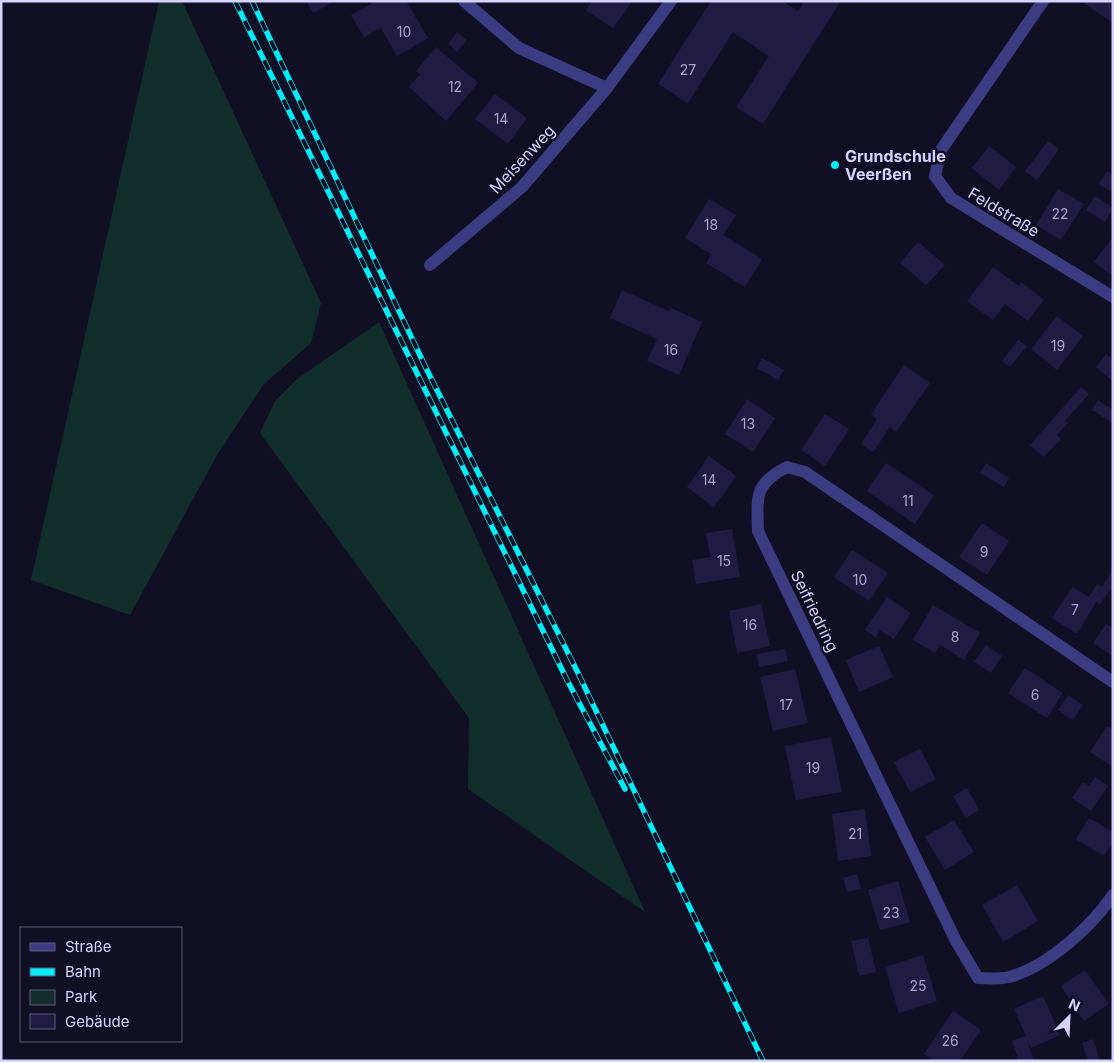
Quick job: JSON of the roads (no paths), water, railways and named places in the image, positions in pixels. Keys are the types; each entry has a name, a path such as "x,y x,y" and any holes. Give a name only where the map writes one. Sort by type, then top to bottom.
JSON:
{"street":[{"path":"464,1 519,48 608,88"},
{"name":"Meisenweg","path":"430,265 522,187 608,88 671,1"},
{"name":"Feldstraße","path":"1043,1 941,150 935,176 951,198 1113,297"},
{"name":"Seifriedring","path":"1113,682 805,472 787,466 770,476 757,496 758,531 956,941 978,978 1011,977 1041,964 1076,936 1113,895"}],"railway":[{"path":"235,1 567,680 625,789"},
{"path":"252,1 426,368 578,673 763,1061"}],"place":[{"name":"Grundschule Veerßen","path":"835,165"}]}
